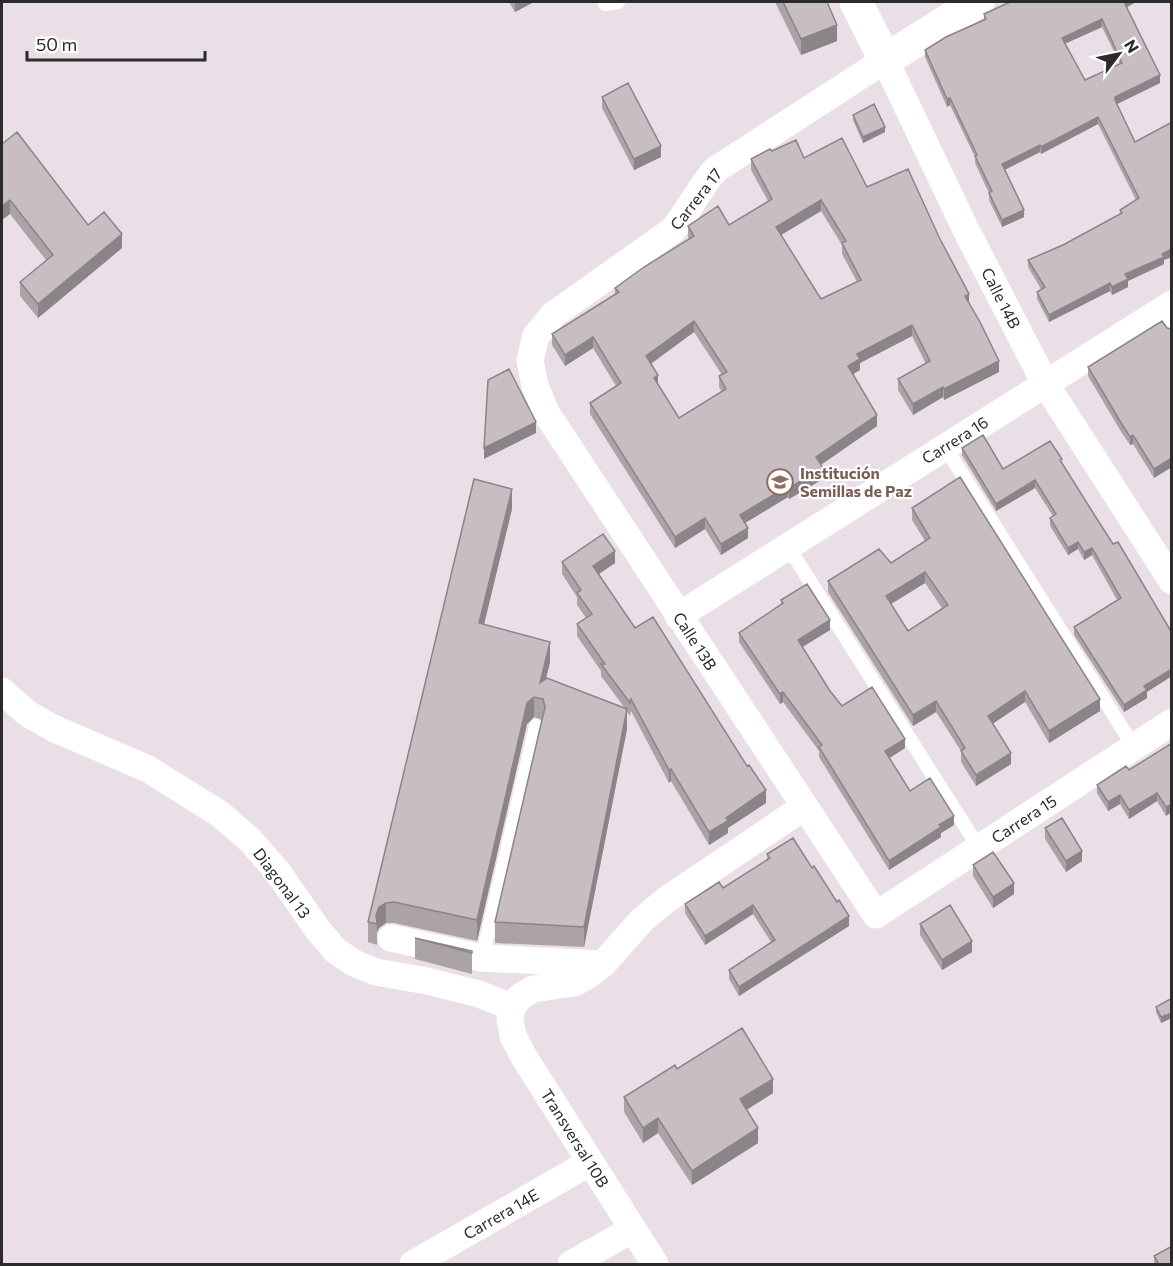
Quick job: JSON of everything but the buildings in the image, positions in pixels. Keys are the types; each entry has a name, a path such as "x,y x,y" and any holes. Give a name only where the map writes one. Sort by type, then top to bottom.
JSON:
{"street":[{"path":"885,60 978,2"},
{"name":"Calle 14B","path":"869,6 885,60 966,230 1045,383 1172,581"},
{"name":"Carrera 17","path":"530,360 536,336 553,315 673,230 715,170 885,60"},
{"name":"Carrera 16","path":"678,616 1045,383 1168,315"},
{"name":"Calle 13B","path":"530,360 535,386 547,414 876,915"},
{"name":"Diagonal 13","path":"2,691 28,714 55,729 148,769 220,814 251,841 277,871 318,930 336,951 354,963 376,972 427,981 479,994 512,1007"},
{"name":"Carrera 15","path":"876,915 1172,722"},
{"path":"512,1007 520,997 533,989 574,982 587,976 603,964 642,920 666,900 804,807"},
{"path":"391,938 482,958 603,964"},
{"name":"Transversal 10B","path":"512,1007 510,1019 513,1036 589,1162 655,1264"},
{"name":"Carrera 14E","path":"413,1264 589,1162"},
{"path":"571,1264 633,1229"}],"lane":[{"path":"945,447 1134,747"},
{"path":"787,545 979,848"},
{"path":"482,958 536,726"}],"place":[{"name":"Institución Semillas de Paz","path":"780,482"}]}
